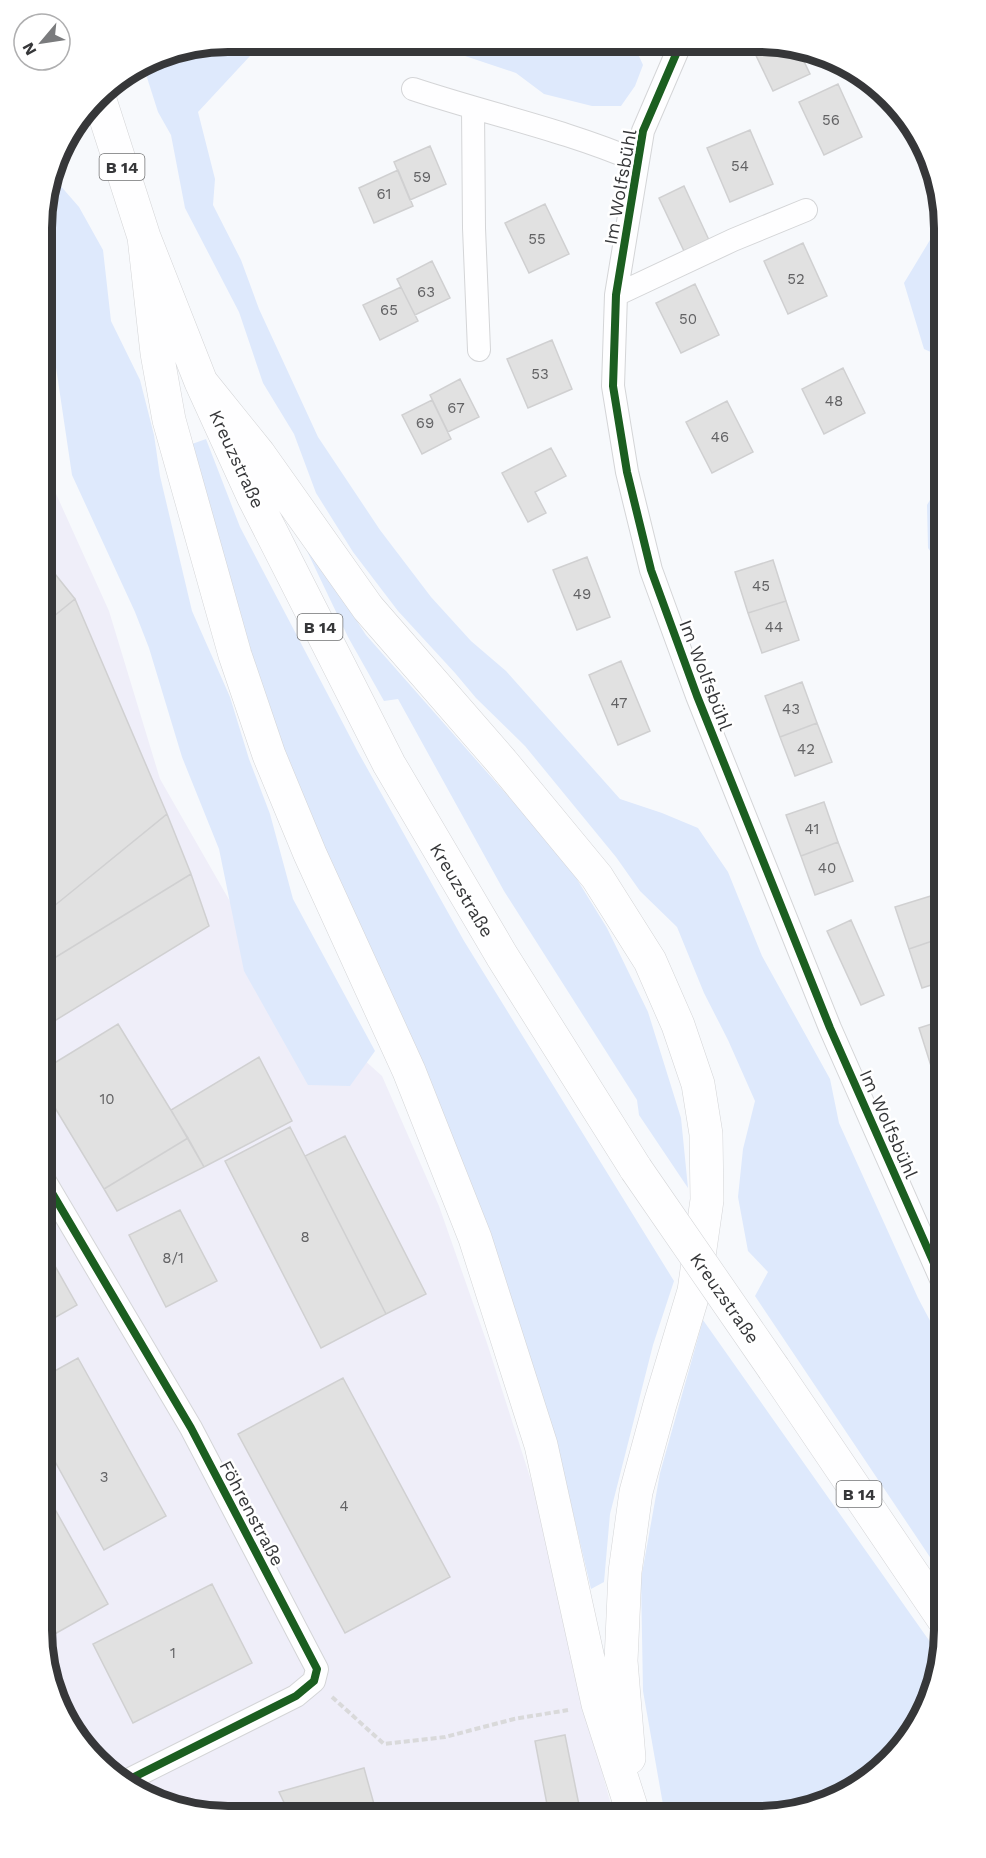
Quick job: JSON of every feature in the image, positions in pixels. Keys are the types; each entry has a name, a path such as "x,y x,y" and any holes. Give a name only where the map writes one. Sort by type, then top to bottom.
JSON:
{"main road":[{"name":"Kreuzstraße","path":"102,107 144,237 201,382 253,496 389,764 502,956 636,1168 933,1604"},
{"path":"144,237 157,353 170,420 234,655 269,755 310,854 409,1071 475,1238 541,1444 598,1704 631,1806"},
{"path":"201,382 259,454 368,608 502,762 597,876 650,961 678,1025 698,1084 706,1134 707,1200 694,1292 636,1492 625,1572 621,1661 633,1806"}],"street":[{"name":"Im Wolfsbühl","path":"677,53 643,131 616,295 613,386 627,472 651,570 697,696 830,1028 933,1262"},
{"name":"Im Wolfsbühl","path":"413,89 473,109 539,125 638,161"},
{"path":"473,109 474,228 479,350"},
{"path":"616,295 732,240 806,210"},
{"name":"Föhrenstraße","path":"53,1195 191,1428 317,1669 314,1681"},
{"path":"133,1777 296,1696 314,1681"}],"path":[{"path":"314,1681 384,1744 445,1737 514,1719 598,1704"}],"shaded area":[{"path":"252,53 198,112 215,179 213,205 241,260 259,309 318,437 380,530 431,597 471,641 506,671 620,799 698,828 728,872 762,956 830,1079 839,1123 933,1327 933,1562 755,1296 768,1272 748,1251 738,1197 743,1149 755,1101 704,993 677,927 640,891 616,857 525,746 476,698 398,611 353,552 316,493 294,434 263,383 239,312 185,208 171,135 158,112 146,74 172,62 194,56"},
{"path":"453,53 638,53 643,65 635,86 621,106 592,106 544,94 516,73"},
{"path":"59,184 79,207 103,250 111,321 140,380 192,611 230,697 249,759 270,814 293,899 375,1051 350,1086 308,1085 244,971 219,849 182,757 149,648 135,612 72,475 53,347 53,229 54,206"},
{"path":"934,232 934,353 924,349 904,283"},
{"path":"206,439 240,527 358,752 464,941 674,1281 653,1345 610,1514 604,1582 591,1589 556,1441 325,850 261,693 192,444"},
{"path":"53,487 109,611 160,779 236,912 301,1003 382,1076 439,1206 487,1343 544,1521 584,1705 611,1806 229,1806 206,1804 161,1792 131,1776 96,1745 82,1727 71,1707 56,1664 53,1641"},
{"path":"934,494 934,556 928,548 927,505"},
{"path":"297,530 366,635 567,863 607,928 648,1012 681,1118 688,1188 639,1115 637,1100 504,891 398,699 384,701 348,637"},
{"path":"703,1320 932,1645 924,1686 910,1717 890,1745 855,1776 814,1796 780,1804 663,1806 643,1691 641,1579 660,1473"}],"building":[{"path":"755,53 803,59 810,74 773,91"},
{"path":"838,84 862,137 824,155 799,102"},
{"path":"750,130 773,184 730,202 707,148"},
{"path":"430,146 446,184 410,200 394,162"},
{"path":"398,170 413,206 374,223 359,188"},
{"path":"684,186 709,240 684,251 659,198"},
{"path":"545,204 569,254 529,273 505,223"},
{"path":"803,243 827,296 788,314 764,261"},
{"path":"432,261 450,298 415,315 397,279"},
{"path":"695,284 719,335 681,353 656,303"},
{"path":"401,287 418,321 380,340 363,305"},
{"path":"552,340 572,389 528,408 507,359"},
{"path":"843,368 865,413 824,434 802,389"},
{"path":"460,379 479,417 448,432 430,395"},
{"path":"432,400 451,439 422,454 402,415"},
{"path":"727,401 753,452 712,473 686,422"},
{"path":"551,448 566,476 535,492 546,513 528,522 502,473"},
{"path":"587,557 610,617 577,630 553,570"},
{"path":"773,560 786,601 748,613 735,572"},
{"path":"53,572 75,599 53,617"},
{"path":"75,599 167,814 53,907 53,617"},
{"path":"786,601 799,640 762,653 748,613"},
{"path":"621,661 650,731 618,745 589,675"},
{"path":"802,682 817,723 780,737 765,696"},
{"path":"817,723 832,762 795,776 780,737"},
{"path":"824,802 838,842 801,856 786,815"},
{"path":"167,814 191,874 53,959 53,907"},
{"path":"838,842 853,881 815,895 801,856"},
{"path":"191,874 209,926 53,1022 53,959"},
{"path":"934,895 933,941 909,949 895,907"},
{"path":"851,920 884,995 861,1005 827,931"},
{"path":"933,941 933,984 922,988 909,949"},
{"path":"933,1023 933,1069 932,1069 919,1028"},
{"path":"118,1024 188,1138 104,1189 53,1105 53,1064"},
{"path":"259,1057 292,1121 204,1167 171,1110"},
{"path":"290,1127 386,1314 321,1348 225,1161"},
{"path":"345,1136 426,1294 386,1314 305,1156"},
{"path":"188,1138 204,1167 117,1211 104,1189"},
{"path":"180,1210 217,1281 166,1307 129,1235"},
{"path":"53,1262 77,1305 53,1319"},
{"path":"78,1358 166,1516 104,1550 53,1458 53,1372"},
{"path":"343,1378 450,1577 345,1633 238,1434"},
{"path":"53,1506 108,1604 53,1635"},
{"path":"212,1584 252,1663 133,1723 93,1644"},
{"path":"565,1735 579,1806 547,1806 535,1741"},
{"path":"364,1768 375,1806 286,1806 279,1792"}],"cycle path":[{"path":"677,53 643,131 616,295 613,386 627,472 651,570 697,696 830,1028 933,1262"},
{"path":"53,1195 191,1428 317,1669 314,1681 296,1696 133,1777"}]}
